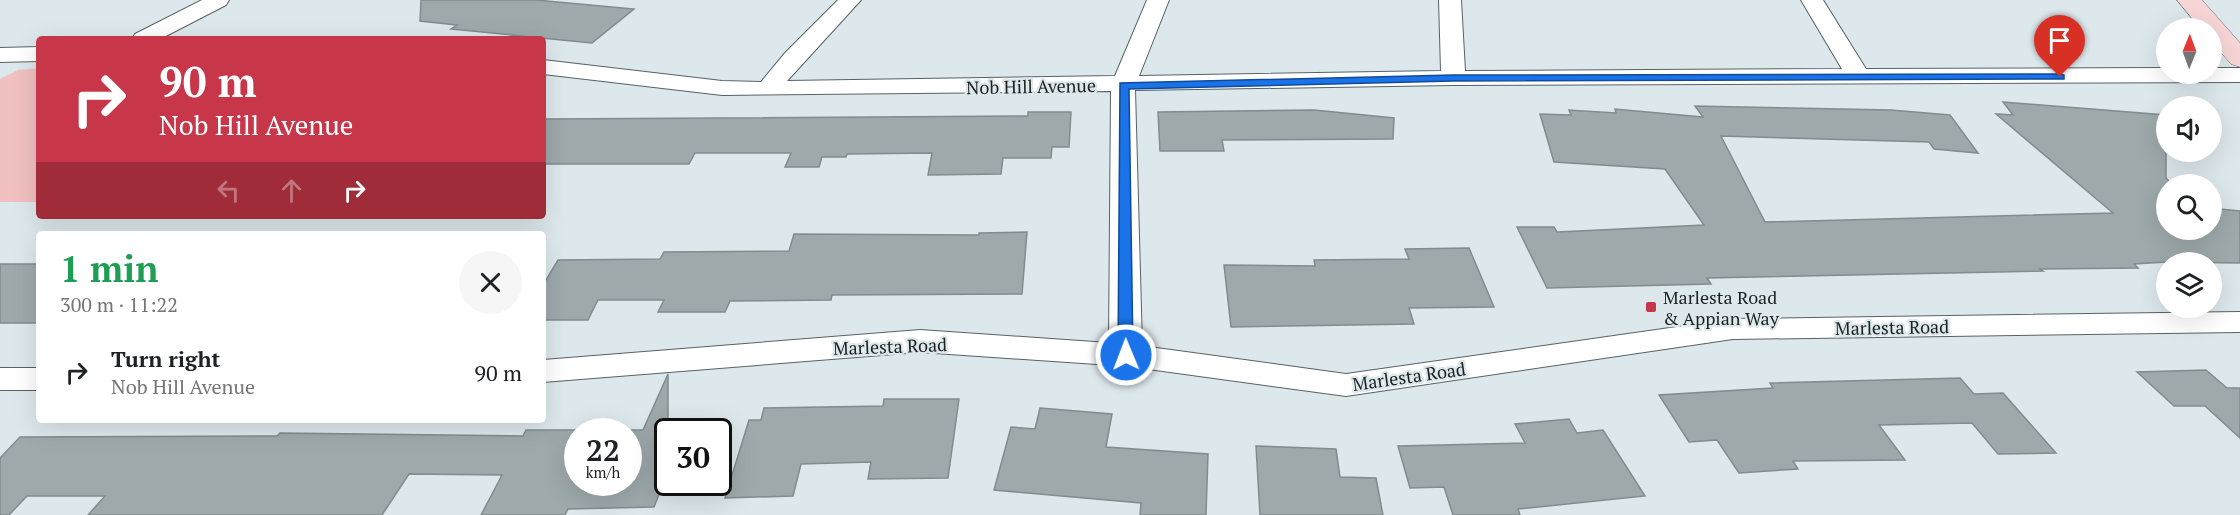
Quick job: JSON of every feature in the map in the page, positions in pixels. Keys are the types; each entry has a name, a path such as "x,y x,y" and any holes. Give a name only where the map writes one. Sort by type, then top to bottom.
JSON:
{"main road":[{"path":"2189,0 2240,59"}],"street":[{"path":"149,36 218,0"},
{"path":"768,89 792,58 850,0"},
{"path":"1126,355 1124,85 1158,0"},
{"path":"1450,0 1453,78"},
{"path":"1812,0 1859,78"},
{"path":"0,55 36,54"},
{"name":"Nob Hill Avenue","path":"546,67 722,88 768,89 1453,78 2240,75"},
{"name":"Marlesta Road","path":"546,371 920,341 1126,355 1346,386 1733,329 2240,322"},
{"path":"0,379 36,379"}],"shaded area":[{"path":"36,68 36,202 0,202 0,79 18,70"}],"building":[{"path":"421,0 536,0 634,9 592,43 546,38 546,36 522,36 451,29 457,25 420,21"},
{"path":"2003,102 2156,114 2156,162 2166,162 2166,174 2156,174 2156,240 2222,240 2222,209 2240,211 2240,263 2222,263 2222,252 2156,252 2156,263 2134,264 2138,268 1707,278 1711,284 1547,288 1517,227 1554,227 1557,232 1704,225 1665,169 1554,162 1540,114 1571,115 1569,110 1616,113 1615,109 1703,117 1695,106 1891,110 1950,115 1978,153 1934,149 1929,142 1721,136 1765,222 2113,213 1996,114 2013,115"},
{"path":"1314,110 1394,118 1393,139 1222,140 1224,151 1160,151 1158,112"},
{"path":"1028,112 1071,112 1069,147 1052,147 1051,158 1003,158 1001,174 928,175 932,153 847,154 846,157 822,157 819,167 785,167 791,153 695,153 689,164 546,164 546,119 1028,116"},
{"path":"1027,232 1022,294 832,295 831,300 730,301 725,312 658,312 664,300 598,300 588,320 546,320 546,280 558,260 660,259 664,252 789,251 794,234 979,235 979,233"},
{"path":"1469,248 1494,307 1409,308 1414,324 1231,327 1224,265 1315,266 1314,260 1409,259 1405,249"},
{"path":"0,264 36,264 36,323 0,323"},
{"path":"2206,370 2227,388 2240,388 2240,438 2205,406 2174,406 2137,372"},
{"path":"668,374 668,418 654,418 654,496 658,496 654,507 568,509 565,515 481,515 502,475 409,474 382,515 88,515 105,496 27,496 9,515 0,515 0,458 20,437 277,436 280,433 523,436 526,430 564,430 564,496 642,496 642,430"},
{"path":"1960,378 1974,394 2003,393 2056,453 1998,454 1972,423 1879,425 1905,460 1793,461 1798,469 1739,473 1717,440 1689,442 1659,395 1773,388 1770,383"},
{"path":"884,399 959,399 948,478 868,479 871,462 801,464 793,496 725,498 732,496 732,475 749,420 761,420 764,408 883,406"},
{"path":"1040,408 1112,414 1106,447 1208,454 1206,515 1140,515 1141,503 994,490 1011,427 1035,429"},
{"path":"1569,419 1577,433 1603,430 1645,496 1518,509 1520,515 1453,515 1444,487 1410,488 1398,446 1525,443 1515,424"},
{"path":"1256,446 1336,449 1340,477 1376,478 1383,515 1260,515"}],"place":[{"name":"Marlesta Road & Appian Way","path":"1651,307"}],"route":[{"path":"1126,355 1124,85 1453,78 2060,77"}]}
